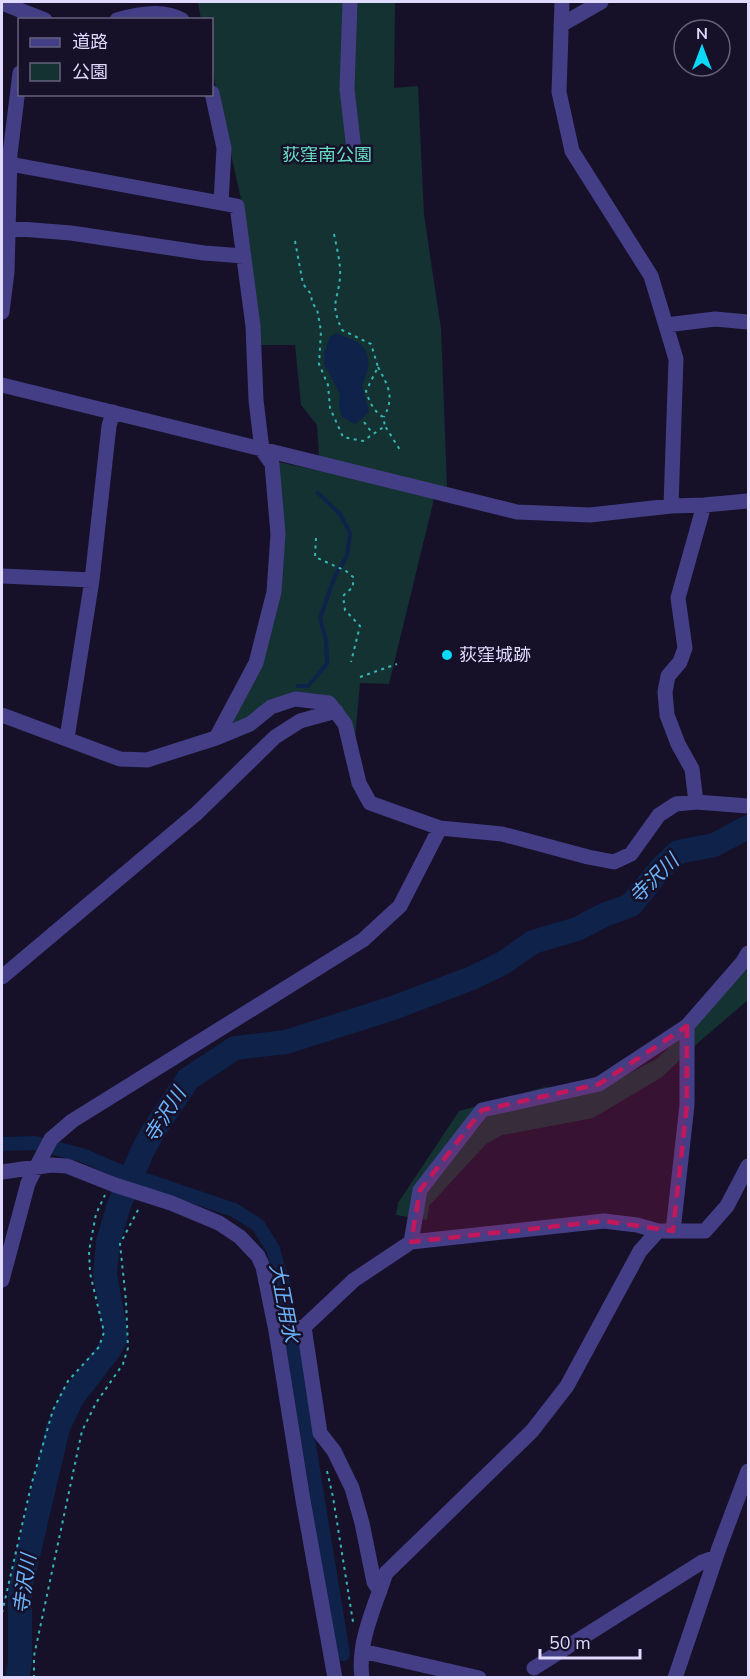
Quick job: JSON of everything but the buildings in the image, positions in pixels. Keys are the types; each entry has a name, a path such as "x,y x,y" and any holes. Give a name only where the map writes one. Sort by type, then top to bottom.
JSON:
{"street":[{"path":"350,2 347,89 354,150"},
{"path":"562,2 559,92 572,151 651,276 676,359 671,506"},
{"path":"561,25 601,2"},
{"path":"2,3 39,14"},
{"path":"125,18 136,15 174,15 179,18"},
{"path":"2,312 7,272 7,157 18,86"},
{"path":"213,96 224,148 221,203"},
{"path":"7,157 237,206 253,326 256,400 262,450 272,464 278,534 274,592 256,663 216,738"},
{"path":"8,228 71,233 204,253 244,256"},
{"path":"666,325 715,319 748,322"},
{"path":"2,385 517,512 590,515 671,506 748,501"},
{"path":"67,738 92,580 109,426 113,412"},
{"path":"696,802 692,769 678,744 667,715 665,692 668,676 680,662 685,648 678,598 704,505"},
{"path":"2,576 92,580"},
{"path":"2,715 120,759 147,760 216,738 250,724 271,708 295,699 329,703 345,724 359,783 370,803 440,828 502,834 614,862 631,854 659,815 676,804 696,802 748,806"},
{"path":"2,977 197,813 275,737 300,721 336,711"},
{"path":"2,1280 28,1183 51,1139 72,1121 363,940 400,906 440,828"},
{"path":"411,1242 420,1191 482,1110 599,1084 687,1026 742,963 748,953"},
{"path":"362,1677 360,1661 362,1651 386,1573 532,1431 567,1386 640,1251 665,1231 687,1106 687,1026"},
{"path":"2,1172 39,1163 68,1166 219,1223 250,1246 263,1267 280,1331 303,1500 334,1677"},
{"path":"280,1331 302,1327 354,1280 411,1242 604,1221 665,1231 705,1231 727,1206 748,1166"},
{"path":"302,1327 320,1433 334,1451 352,1488 374,1582 380,1591"},
{"path":"675,1677 748,1472"},
{"path":"534,1668 702,1562 716,1557"},
{"path":"362,1651 479,1677"}],"path":[{"path":"334,234 340,278 334,313 342,330 371,344 378,367 390,390 389,407 383,417 384,426 400,450"},
{"path":"295,241 303,284 311,294 312,303 317,309 321,331 319,364 327,385 330,408 343,437 363,441 384,426"},
{"path":"378,367 366,391 377,413 383,417"},
{"path":"364,422 374,434"},
{"path":"316,537 315,557 346,571 353,577 353,587 343,596 345,610 360,626 351,662"},
{"path":"360,676 397,664"},
{"path":"2,1612 31,1486 53,1410 68,1381 99,1347 104,1332 90,1274 89,1251 96,1214 113,1184"},
{"path":"34,1677 34,1656 82,1431 96,1403 123,1364 128,1348 120,1244 144,1194"},
{"path":"326,1468 335,1508 353,1623"}],"highlighted area":[{"path":"687,1026 687,1105 673,1231 604,1221 411,1242 420,1190 482,1110 599,1084"}],"green space":[{"name":"荻窪南公園","path":"198,2 395,2 394,88 418,86 424,215 441,329 447,487 435,485 433,503 389,684 360,683 354,749 348,723 290,694 248,721 230,727 280,589 274,461 320,471 317,425 301,405 295,345 260,345 241,199 213,74 213,18 201,18"},
{"path":"748,968 748,1000 662,1077 593,1118 502,1135 486,1144 429,1206 427,1220 396,1215 398,1203 459,1111 545,1087 587,1094 657,1059"}],"water":[{"path":"337,333 360,344 368,358 368,369 362,385 369,411 355,424 342,417 339,406 340,394 324,364 324,353 330,337"}],"waterway":[{"path":"298,686 308,686 327,664 326,640 320,618 335,576 347,556 350,533 340,514 318,493"},
{"name":"寺沢川","path":"17,1678 20,1663 20,1589 58,1428 72,1398 110,1349 116,1337 105,1274 108,1242 119,1205 143,1150 188,1079 235,1048 286,1042 393,1008 472,978 503,963 533,942 577,929 604,915 631,905 662,867 678,852 714,845 748,827"},
{"name":"大正用水","path":"2,1144 35,1143 82,1155 119,1171 234,1210 258,1225 273,1249 283,1285 343,1654"}],"place":[{"name":"荻窪城跡","path":"447,655"}]}
